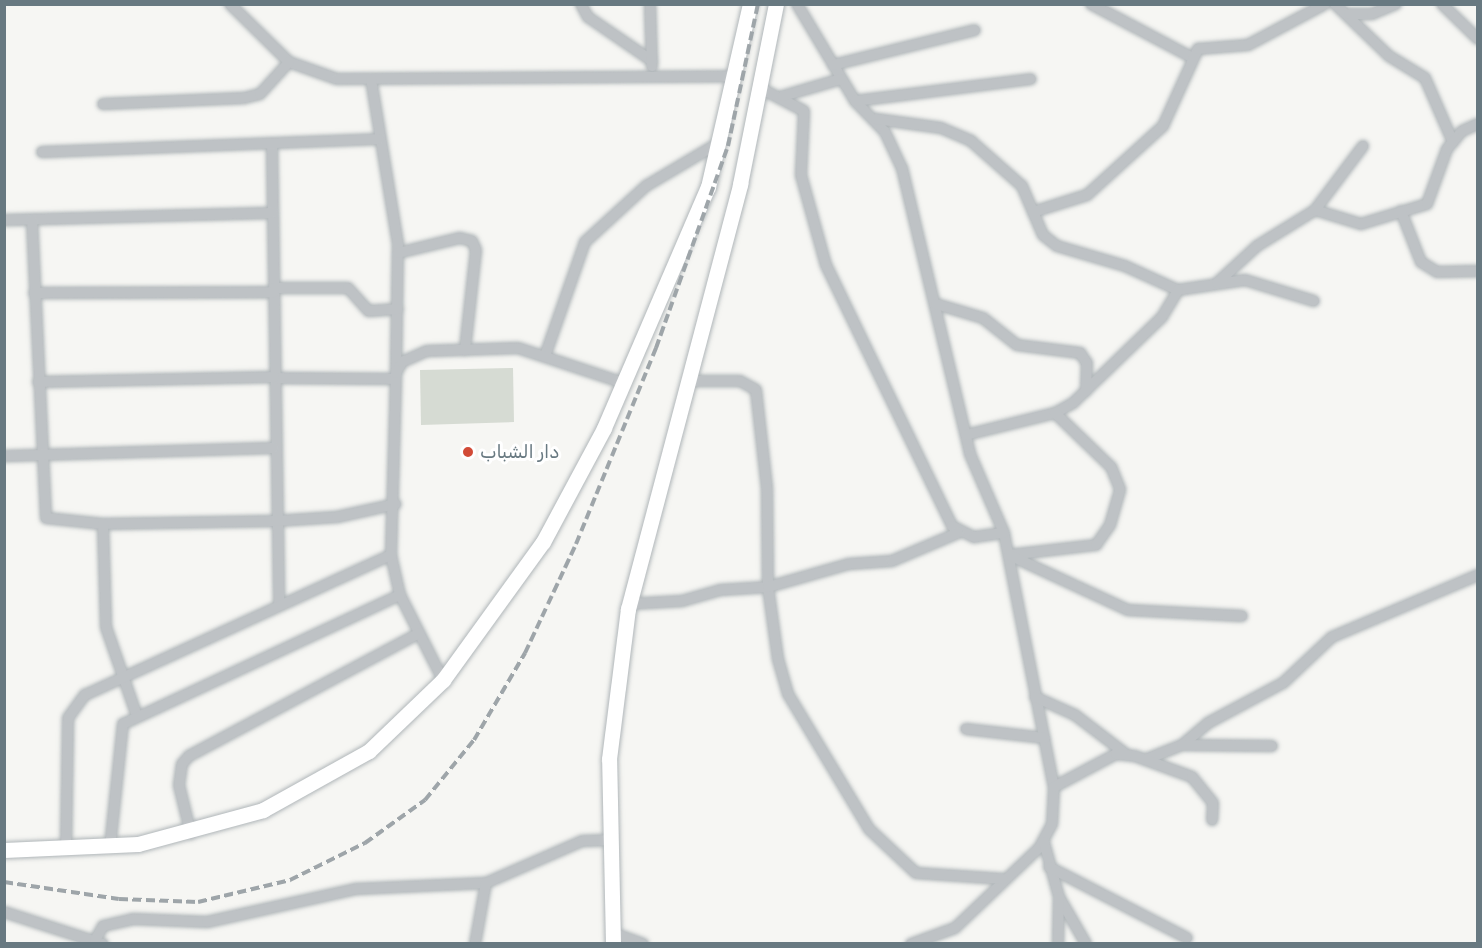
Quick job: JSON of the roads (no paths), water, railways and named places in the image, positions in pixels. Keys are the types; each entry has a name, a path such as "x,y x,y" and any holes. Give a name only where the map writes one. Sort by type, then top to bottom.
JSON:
{"street":[{"path":"230,4 289,62 337,79 653,73 735,76"},
{"path":"581,4 588,17 652,61"},
{"path":"651,4 653,73"},
{"path":"4,850 110,847 190,834 316,785 369,751 443,680 543,542 624,383 682,258 720,142 750,4"},
{"path":"643,944 613,938 612,721 629,604 689,381 762,89 776,4"},
{"path":"796,4 855,101 876,119 902,168 966,435 1004,533 1054,787 1052,824 1044,842 1003,879 955,928 911,944"},
{"path":"1091,4 1191,57"},
{"path":"1033,212 1087,195 1163,126 1191,57 1198,49 1257,41 1325,4"},
{"path":"1335,4 1349,14 1389,56 1425,78 1453,142"},
{"path":"1349,14 1372,14 1396,4"},
{"path":"1442,4 1478,39"},
{"path":"833,65 975,30"},
{"path":"103,104 244,98 260,94 289,62"},
{"path":"371,79 398,253 396,504 391,555 400,595 443,680"},
{"path":"783,96 841,79"},
{"path":"855,101 1031,79"},
{"path":"762,89 783,96 804,111 801,175 826,265 958,533"},
{"path":"876,119 941,128 970,141 1022,186 1043,236 1057,246 1125,266 1178,290 1245,280 1314,301"},
{"path":"1315,210 1361,224 1427,204 1453,142 1478,124"},
{"path":"42,152 272,145 379,139"},
{"path":"545,356 585,242 646,186 720,142"},
{"path":"272,145 274,448 279,604"},
{"path":"1217,283 1257,246 1315,210 1363,146"},
{"path":"1401,211 1421,262 1437,272 1478,271"},
{"path":"4,220 273,213"},
{"path":"32,220 39,455 46,518 103,524 276,521 338,517 396,504"},
{"path":"398,253 460,238 472,241 476,250 465,350"},
{"path":"34,293 348,288 369,311 398,309"},
{"path":"966,435 1056,413 1086,391 1162,317 1178,290"},
{"path":"936,304 982,318 1017,345 1080,353 1087,363 1086,391"},
{"path":"396,376 412,355 518,348 624,383"},
{"path":"38,382 396,376"},
{"path":"689,381 740,381 756,390 766,488 768,587 788,694 869,829 916,873 1003,879"},
{"path":"1009,555 1096,545 1110,525 1120,489 1111,466 1056,413"},
{"path":"4,456 274,448"},
{"path":"103,524 106,627 137,716"},
{"path":"629,604 666,604 720,590 768,587 849,564 892,561 958,533 974,537 1004,533"},
{"path":"66,849 68,718 85,695 124,679 279,604 391,555"},
{"path":"1009,555 1128,610 1242,616"},
{"path":"1147,759 1182,745 1208,723 1283,683 1332,637 1478,575"},
{"path":"110,847 123,723 400,595"},
{"path":"190,834 179,774 189,756 419,633"},
{"path":"1035,697 1075,715 1126,755"},
{"path":"966,729 1044,738"},
{"path":"1182,745 1272,746"},
{"path":"1054,787 1089,765 1126,755 1147,759 1192,777 1213,803 1212,820"},
{"path":"4,912 99,942 103,926 133,919 207,922 356,889 486,883 582,842 611,840"},
{"path":"1044,842 1059,897 1086,944"},
{"path":"1049,867 1113,904 1139,911 1187,938"},
{"path":"475,944 486,883"},
{"path":"1058,944 1059,897"}],"railway":[{"path":"4,882 119,899 198,902 290,880 365,843 425,800 474,740 525,653 576,544 656,348 728,146 758,4"}],"place":[{"name":"دار الشباب","path":"468,452"}]}
